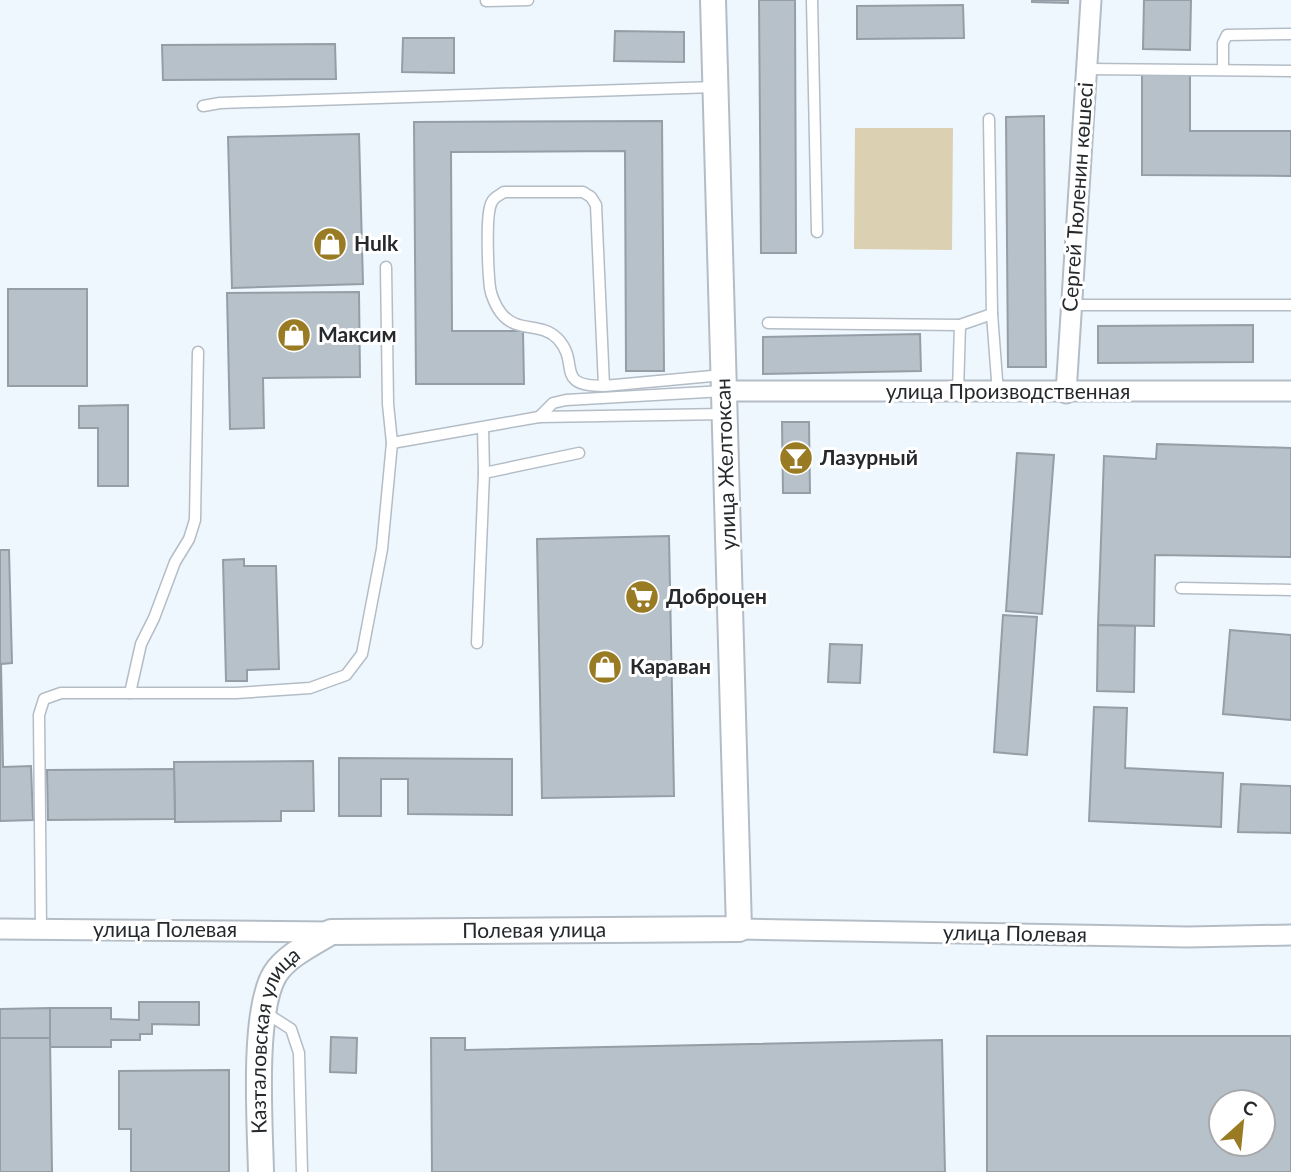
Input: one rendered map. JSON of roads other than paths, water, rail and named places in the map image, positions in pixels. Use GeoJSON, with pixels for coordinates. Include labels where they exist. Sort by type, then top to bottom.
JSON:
{"type":"FeatureCollection","features":[{"type":"Feature","properties":{"kind":"street","name":"улица Желтоксан"},"geometry":{"type":"LineString","coordinates":[[713,0],[739,929]]}},
{"type":"Feature","properties":{"kind":"street","name":"Сергей Тюленин көшесі"},"geometry":{"type":"LineString","coordinates":[[1066,393],[1091,0]]}},
{"type":"Feature","properties":{"kind":"street","name":"улица Производственная"},"geometry":{"type":"LineString","coordinates":[[725,394],[1291,391]]}},
{"type":"Feature","properties":{"kind":"street","name":"улица Полевая"},"geometry":{"type":"LineString","coordinates":[[0,929],[331,932]]}},
{"type":"Feature","properties":{"kind":"street","name":"Полевая улица"},"geometry":{"type":"LineString","coordinates":[[331,932],[739,929]]}},
{"type":"Feature","properties":{"kind":"street","name":"улица Полевая"},"geometry":{"type":"LineString","coordinates":[[739,929],[1188,937],[1291,935]]}},
{"type":"Feature","properties":{"kind":"street","name":"Казталовская улица"},"geometry":{"type":"LineString","coordinates":[[261,1172],[260,1071],[265,1002],[275,973],[293,957],[331,932]]}},
{"type":"Feature","properties":{"kind":"lane"},"geometry":{"type":"LineString","coordinates":[[485,1],[528,0]]}},
{"type":"Feature","properties":{"kind":"lane"},"geometry":{"type":"LineString","coordinates":[[812,0],[817,232]]}},
{"type":"Feature","properties":{"kind":"lane"},"geometry":{"type":"LineString","coordinates":[[1223,69],[1223,43],[1227,35],[1291,34]]}},
{"type":"Feature","properties":{"kind":"lane"},"geometry":{"type":"LineString","coordinates":[[1087,68],[1291,71]]}},
{"type":"Feature","properties":{"kind":"lane"},"geometry":{"type":"LineString","coordinates":[[203,106],[220,103],[715,87]]}},
{"type":"Feature","properties":{"kind":"lane"},"geometry":{"type":"LineString","coordinates":[[989,119],[992,314],[998,393]]}},
{"type":"Feature","properties":{"kind":"lane"},"geometry":{"type":"LineString","coordinates":[[604,386],[596,205],[592,197],[583,192],[504,192],[494,198],[490,206],[490,291],[500,312],[521,327],[540,327],[556,337],[563,346],[575,381],[587,386],[725,394]]}},
{"type":"Feature","properties":{"kind":"lane"},"geometry":{"type":"LineString","coordinates":[[41,929],[39,715],[44,699],[61,692],[236,693],[310,688],[346,675],[362,654],[382,549],[392,443],[388,404],[386,267]]}},
{"type":"Feature","properties":{"kind":"lane"},"geometry":{"type":"LineString","coordinates":[[1071,305],[1291,305]]}},
{"type":"Feature","properties":{"kind":"lane"},"geometry":{"type":"LineString","coordinates":[[768,323],[960,326],[992,314]]}},
{"type":"Feature","properties":{"kind":"lane"},"geometry":{"type":"LineString","coordinates":[[958,393],[960,326]]}},
{"type":"Feature","properties":{"kind":"lane"},"geometry":{"type":"LineString","coordinates":[[130,693],[141,644],[195,520],[198,352]]}},
{"type":"Feature","properties":{"kind":"lane"},"geometry":{"type":"LineString","coordinates":[[392,443],[539,418],[725,394]]}},
{"type":"Feature","properties":{"kind":"lane"},"geometry":{"type":"LineString","coordinates":[[539,418],[553,403],[566,400],[725,394]]}},
{"type":"Feature","properties":{"kind":"lane"},"geometry":{"type":"LineString","coordinates":[[477,643],[484,473],[483,428]]}},
{"type":"Feature","properties":{"kind":"lane"},"geometry":{"type":"LineString","coordinates":[[484,473],[579,453]]}},
{"type":"Feature","properties":{"kind":"lane"},"geometry":{"type":"LineString","coordinates":[[1181,588],[1291,590]]}},
{"type":"Feature","properties":{"kind":"lane"},"geometry":{"type":"LineString","coordinates":[[264,1012],[291,1029],[299,1053],[302,1172]]}},
{"type":"Feature","properties":{"kind":"place","name":"Hulk"},"geometry":{"type":"Point","coordinates":[330,244]}},
{"type":"Feature","properties":{"kind":"place","name":"Максим"},"geometry":{"type":"Point","coordinates":[294,335]}},
{"type":"Feature","properties":{"kind":"place","name":"Лазурный"},"geometry":{"type":"Point","coordinates":[796,458]}},
{"type":"Feature","properties":{"kind":"place","name":"Доброцен"},"geometry":{"type":"Point","coordinates":[642,597]}},
{"type":"Feature","properties":{"kind":"place","name":"Караван"},"geometry":{"type":"Point","coordinates":[605,667]}}]}
